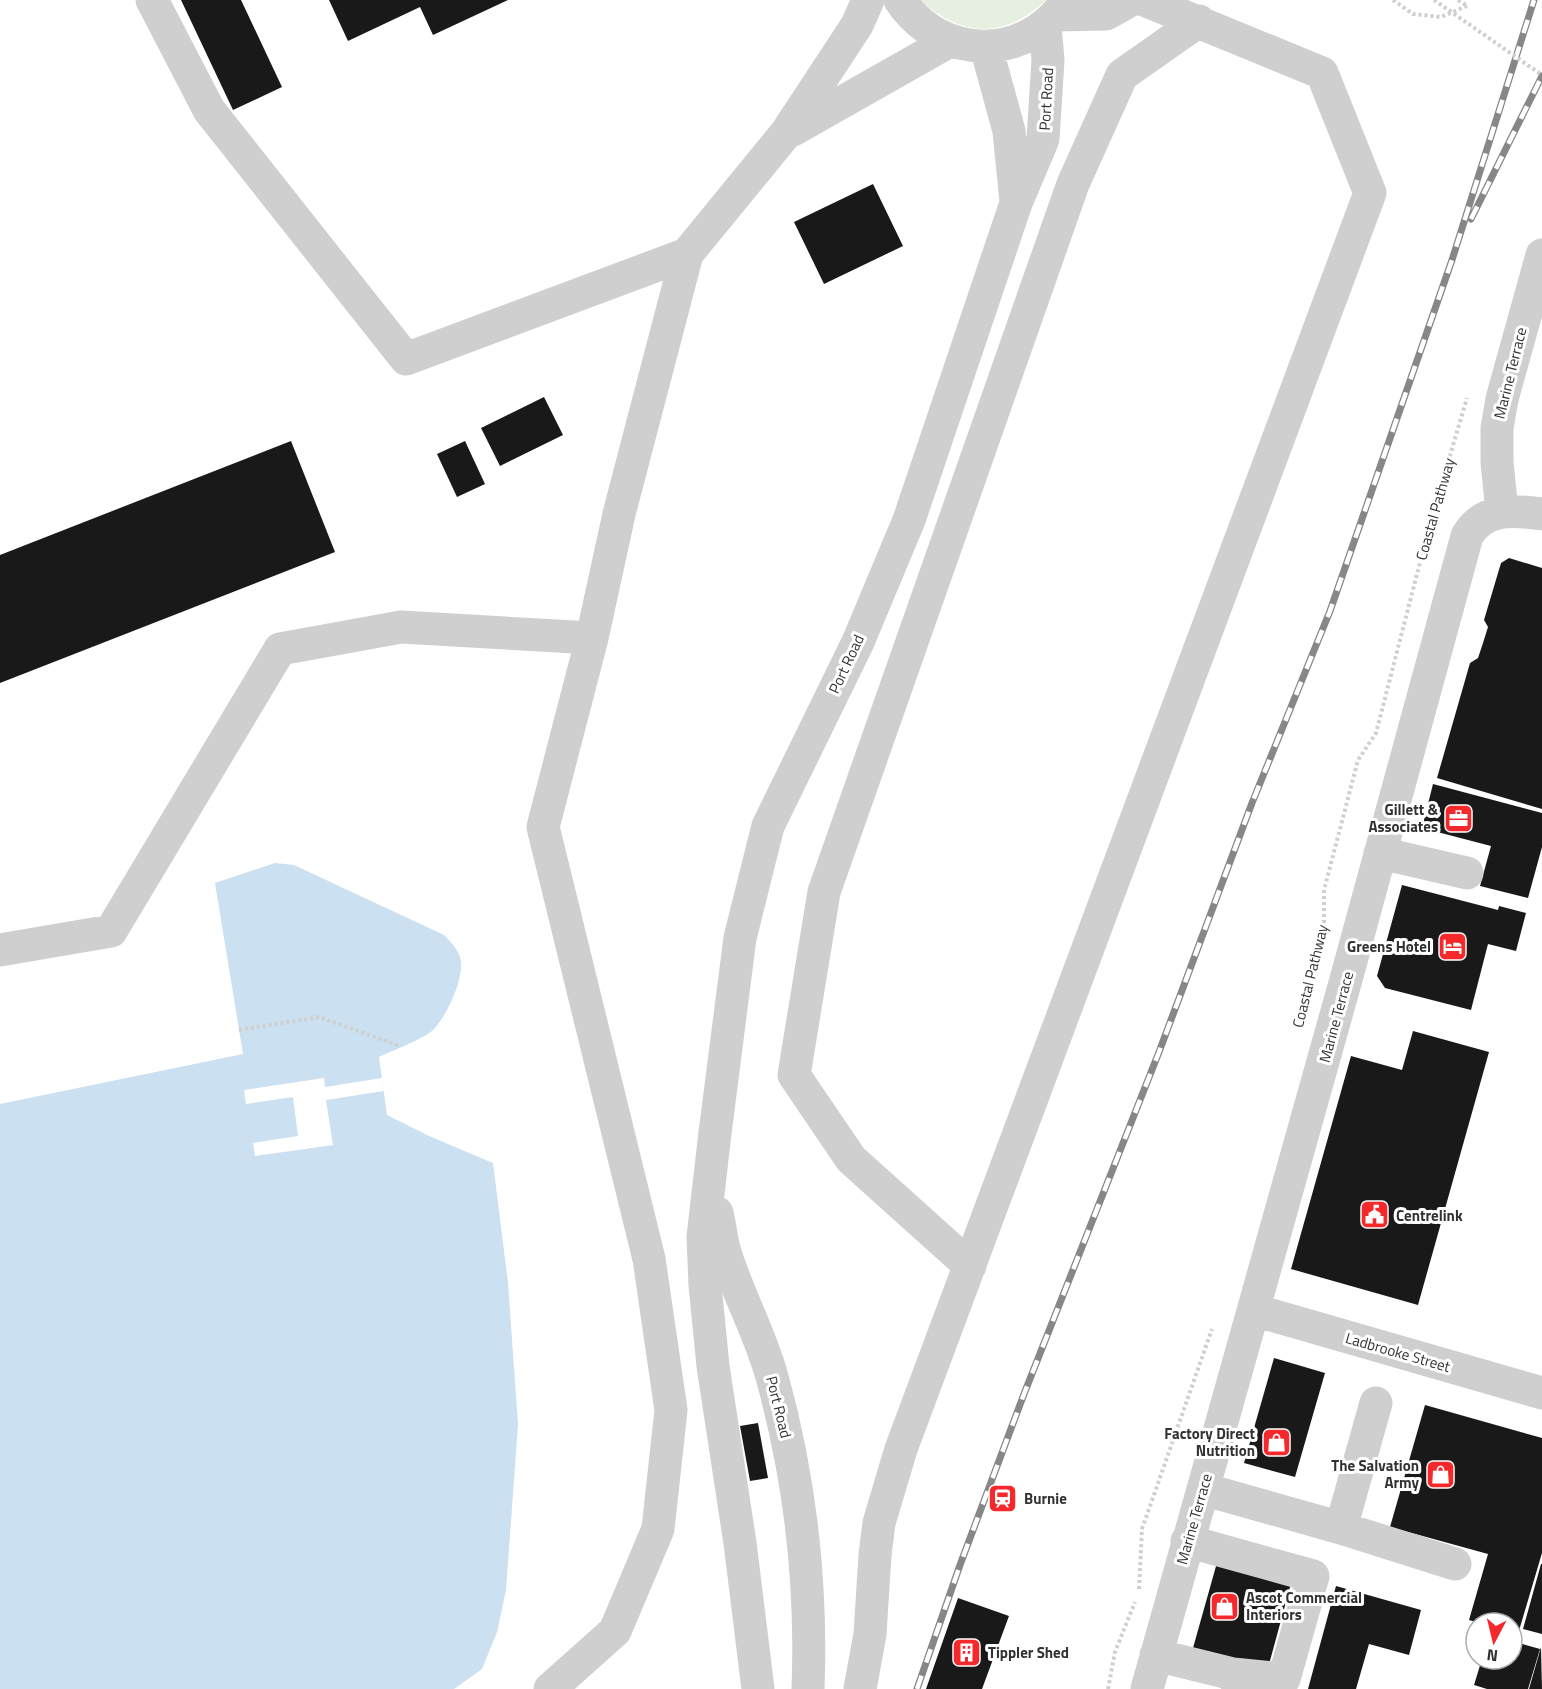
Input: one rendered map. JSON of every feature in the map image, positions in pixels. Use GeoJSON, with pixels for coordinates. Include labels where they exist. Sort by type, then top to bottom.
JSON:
{"type":"FeatureCollection","features":[{"type":"Feature","properties":{"kind":"street"},"geometry":{"type":"LineString","coordinates":[[152,0],[209,110],[406,359],[687,254]]}},
{"type":"Feature","properties":{"kind":"street"},"geometry":{"type":"LineString","coordinates":[[550,1689],[615,1631],[658,1528],[671,1410],[649,1259],[543,827],[591,638],[619,514],[687,254],[786,133],[857,25],[868,0]]}},
{"type":"Feature","properties":{"kind":"street"},"geometry":{"type":"LineString","coordinates":[[900,0],[908,12],[928,29],[950,41],[986,46],[1017,41],[1057,14],[1106,14],[1131,0]]}},
{"type":"Feature","properties":{"kind":"street"},"geometry":{"type":"LineString","coordinates":[[860,1689],[870,1634],[879,1523],[898,1459],[1370,194],[1322,73],[1144,0]]}},
{"type":"Feature","properties":{"kind":"street","name":"Port Road"},"geometry":{"type":"LineString","coordinates":[[758,1689],[715,1378],[705,1285],[703,1237],[740,938],[768,826],[858,642],[909,520],[1016,203],[1043,139],[1048,60],[1057,14]]}},
{"type":"Feature","properties":{"kind":"street"},"geometry":{"type":"LineString","coordinates":[[970,1266],[851,1158],[794,1075],[825,892],[1073,184],[1122,75],[1199,21]]}},
{"type":"Feature","properties":{"kind":"street"},"geometry":{"type":"LineString","coordinates":[[786,133],[950,41]]}},
{"type":"Feature","properties":{"kind":"street","name":"Port Road"},"geometry":{"type":"LineString","coordinates":[[986,46],[1009,131],[1016,203]]}},
{"type":"Feature","properties":{"kind":"street","name":"Marine Terrace"},"geometry":{"type":"LineString","coordinates":[[1147,1689],[1345,983],[1464,546],[1478,521],[1485,516],[1502,512],[1497,428],[1502,399],[1542,255]]}},
{"type":"Feature","properties":{"kind":"street"},"geometry":{"type":"LineString","coordinates":[[1464,546],[1502,399]]}},
{"type":"Feature","properties":{"kind":"street"},"geometry":{"type":"LineString","coordinates":[[1502,512],[1542,514]]}},
{"type":"Feature","properties":{"kind":"street"},"geometry":{"type":"LineString","coordinates":[[0,950],[111,931],[280,649],[401,627],[591,638]]}},
{"type":"Feature","properties":{"kind":"street"},"geometry":{"type":"LineString","coordinates":[[1380,853],[1467,873]]}},
{"type":"Feature","properties":{"kind":"street","name":"Port Road"},"geometry":{"type":"LineString","coordinates":[[715,1133],[715,1203],[724,1249],[772,1376],[794,1472],[804,1553],[810,1651],[808,1689]]}},
{"type":"Feature","properties":{"kind":"street","name":"Ladbrooke Street"},"geometry":{"type":"LineString","coordinates":[[1254,1310],[1542,1393]]}},
{"type":"Feature","properties":{"kind":"street"},"geometry":{"type":"LineString","coordinates":[[1341,1528],[1376,1403]]}},
{"type":"Feature","properties":{"kind":"street"},"geometry":{"type":"LineString","coordinates":[[1203,1489],[1341,1528],[1455,1564]]}},
{"type":"Feature","properties":{"kind":"street"},"geometry":{"type":"LineString","coordinates":[[1156,1655],[1236,1681],[1284,1679],[1312,1575],[1187,1541]]}},
{"type":"Feature","properties":{"kind":"path"},"geometry":{"type":"LineString","coordinates":[[1393,0],[1413,14],[1441,17],[1467,6],[1469,0]]}},
{"type":"Feature","properties":{"kind":"path"},"geometry":{"type":"LineString","coordinates":[[1434,0],[1542,75]]}},
{"type":"Feature","properties":{"kind":"path"},"geometry":{"type":"LineString","coordinates":[[1458,0],[1467,6]]}},
{"type":"Feature","properties":{"kind":"path","name":"Coastal Pathway"},"geometry":{"type":"LineString","coordinates":[[1321,938],[1324,927],[1324,890],[1352,782],[1358,760],[1376,733],[1432,516],[1469,392]]}},
{"type":"Feature","properties":{"kind":"path"},"geometry":{"type":"LineString","coordinates":[[239,1030],[319,1017],[400,1046]]}},
{"type":"Feature","properties":{"kind":"path"},"geometry":{"type":"LineString","coordinates":[[1108,1689],[1115,1652],[1139,1592],[1142,1530],[1214,1323]]}},
{"type":"Feature","properties":{"kind":"green space"},"geometry":{"type":"Polygon","coordinates":[[[920,0],[1046,0],[1031,13],[1015,22],[983,29],[952,22],[920,0]]]}},
{"type":"Feature","properties":{"kind":"water"},"geometry":{"type":"Polygon","coordinates":[[[275,863],[294,865],[444,935],[459,954],[461,970],[459,979],[448,1008],[438,1024],[422,1037],[379,1057],[387,1115],[429,1136],[493,1163],[508,1283],[518,1424],[506,1590],[497,1632],[482,1669],[454,1689],[0,1689],[0,1104],[243,1054],[215,883],[275,863]]]}},
{"type":"Feature","properties":{"kind":"pier"},"geometry":{"type":"Polygon","coordinates":[[[324,1078],[325,1087],[382,1078],[384,1091],[326,1100],[333,1145],[255,1156],[253,1143],[298,1136],[293,1097],[246,1104],[244,1090],[324,1078]]]}},
{"type":"Feature","properties":{"kind":"building"},"geometry":{"type":"Polygon","coordinates":[[[181,0],[241,0],[282,87],[233,110],[181,0]]]}},
{"type":"Feature","properties":{"kind":"building"},"geometry":{"type":"Polygon","coordinates":[[[329,0],[508,0],[433,35],[420,7],[348,41],[329,0]]]}},
{"type":"Feature","properties":{"kind":"building"},"geometry":{"type":"Polygon","coordinates":[[[873,184],[903,246],[824,284],[794,222],[873,184]]]}},
{"type":"Feature","properties":{"kind":"building"},"geometry":{"type":"Polygon","coordinates":[[[544,397],[563,435],[500,466],[481,428],[544,397]]]}},
{"type":"Feature","properties":{"kind":"building"},"geometry":{"type":"Polygon","coordinates":[[[291,441],[335,552],[0,683],[0,555],[291,441]]]}},
{"type":"Feature","properties":{"kind":"building"},"geometry":{"type":"Polygon","coordinates":[[[465,441],[485,484],[457,497],[437,454],[465,441]]]}},
{"type":"Feature","properties":{"kind":"building"},"geometry":{"type":"Polygon","coordinates":[[[1509,558],[1542,568],[1542,809],[1437,778],[1470,663],[1478,658],[1488,627],[1484,620],[1501,563],[1509,558]]]}},
{"type":"Feature","properties":{"kind":"building"},"geometry":{"type":"Polygon","coordinates":[[[1433,784],[1542,813],[1542,847],[1528,898],[1480,886],[1491,846],[1422,828],[1433,784]]]}},
{"type":"Feature","properties":{"kind":"building"},"geometry":{"type":"Polygon","coordinates":[[[1402,885],[1498,910],[1499,906],[1526,913],[1516,951],[1488,944],[1471,1010],[1385,988],[1377,976],[1402,885]]]}},
{"type":"Feature","properties":{"kind":"building","name":"Centrelink"},"geometry":{"type":"Polygon","coordinates":[[[1413,1031],[1489,1052],[1418,1305],[1291,1269],[1351,1056],[1402,1070],[1413,1031]]]}},
{"type":"Feature","properties":{"kind":"building"},"geometry":{"type":"Polygon","coordinates":[[[1274,1358],[1325,1373],[1295,1477],[1244,1463],[1274,1358]]]}},
{"type":"Feature","properties":{"kind":"building"},"geometry":{"type":"Polygon","coordinates":[[[1425,1405],[1542,1438],[1542,1553],[1524,1614],[1524,1611],[1472,1611],[1488,1554],[1390,1527],[1425,1405]]]}},
{"type":"Feature","properties":{"kind":"building"},"geometry":{"type":"Polygon","coordinates":[[[758,1423],[768,1478],[750,1481],[740,1426],[758,1423]]]}},
{"type":"Feature","properties":{"kind":"building"},"geometry":{"type":"Polygon","coordinates":[[[1218,1559],[1292,1580],[1268,1668],[1193,1648],[1218,1559]]]}},
{"type":"Feature","properties":{"kind":"building"},"geometry":{"type":"Polygon","coordinates":[[[1542,1564],[1542,1634],[1524,1629],[1542,1564]]]}},
{"type":"Feature","properties":{"kind":"building"},"geometry":{"type":"Polygon","coordinates":[[[1336,1586],[1421,1610],[1409,1655],[1369,1644],[1356,1689],[1308,1689],[1336,1586]]]}},
{"type":"Feature","properties":{"kind":"building","name":"Tippler Shed"},"geometry":{"type":"Polygon","coordinates":[[[958,1598],[1009,1616],[982,1689],[926,1689],[958,1598]]]}},
{"type":"Feature","properties":{"kind":"building"},"geometry":{"type":"Polygon","coordinates":[[[1524,1644],[1540,1649],[1528,1689],[1487,1689],[1474,1685],[1478,1671],[1524,1671],[1524,1644]]]}},
{"type":"Feature","properties":{"kind":"building"},"geometry":{"type":"Polygon","coordinates":[[[1541,1647],[1542,1689],[1529,1689],[1541,1647]]]}},
{"type":"Feature","properties":{"kind":"railway"},"geometry":{"type":"LineString","coordinates":[[917,1689],[960,1565],[1024,1394],[1159,1052],[1252,803],[1330,611],[1452,260],[1534,0]]}},
{"type":"Feature","properties":{"kind":"railway"},"geometry":{"type":"LineString","coordinates":[[1471,219],[1542,76]]}},
{"type":"Feature","properties":{"kind":"place","name":"Gillett & Associates"},"geometry":{"type":"Point","coordinates":[1459,818]}},
{"type":"Feature","properties":{"kind":"place","name":"Greens Hotel"},"geometry":{"type":"Point","coordinates":[1452,946]}},
{"type":"Feature","properties":{"kind":"place","name":"Centrelink"},"geometry":{"type":"Point","coordinates":[1375,1215]}},
{"type":"Feature","properties":{"kind":"place","name":"Factory Direct Nutrition"},"geometry":{"type":"Point","coordinates":[1276,1442]}},
{"type":"Feature","properties":{"kind":"place","name":"The Salvation Army"},"geometry":{"type":"Point","coordinates":[1440,1474]}},
{"type":"Feature","properties":{"kind":"place","name":"Burnie"},"geometry":{"type":"Point","coordinates":[1003,1498]}},
{"type":"Feature","properties":{"kind":"place","name":"Ascot Commercial Interiors"},"geometry":{"type":"Point","coordinates":[1225,1606]}},
{"type":"Feature","properties":{"kind":"place","name":"Tippler Shed"},"geometry":{"type":"Point","coordinates":[967,1652]}}]}
